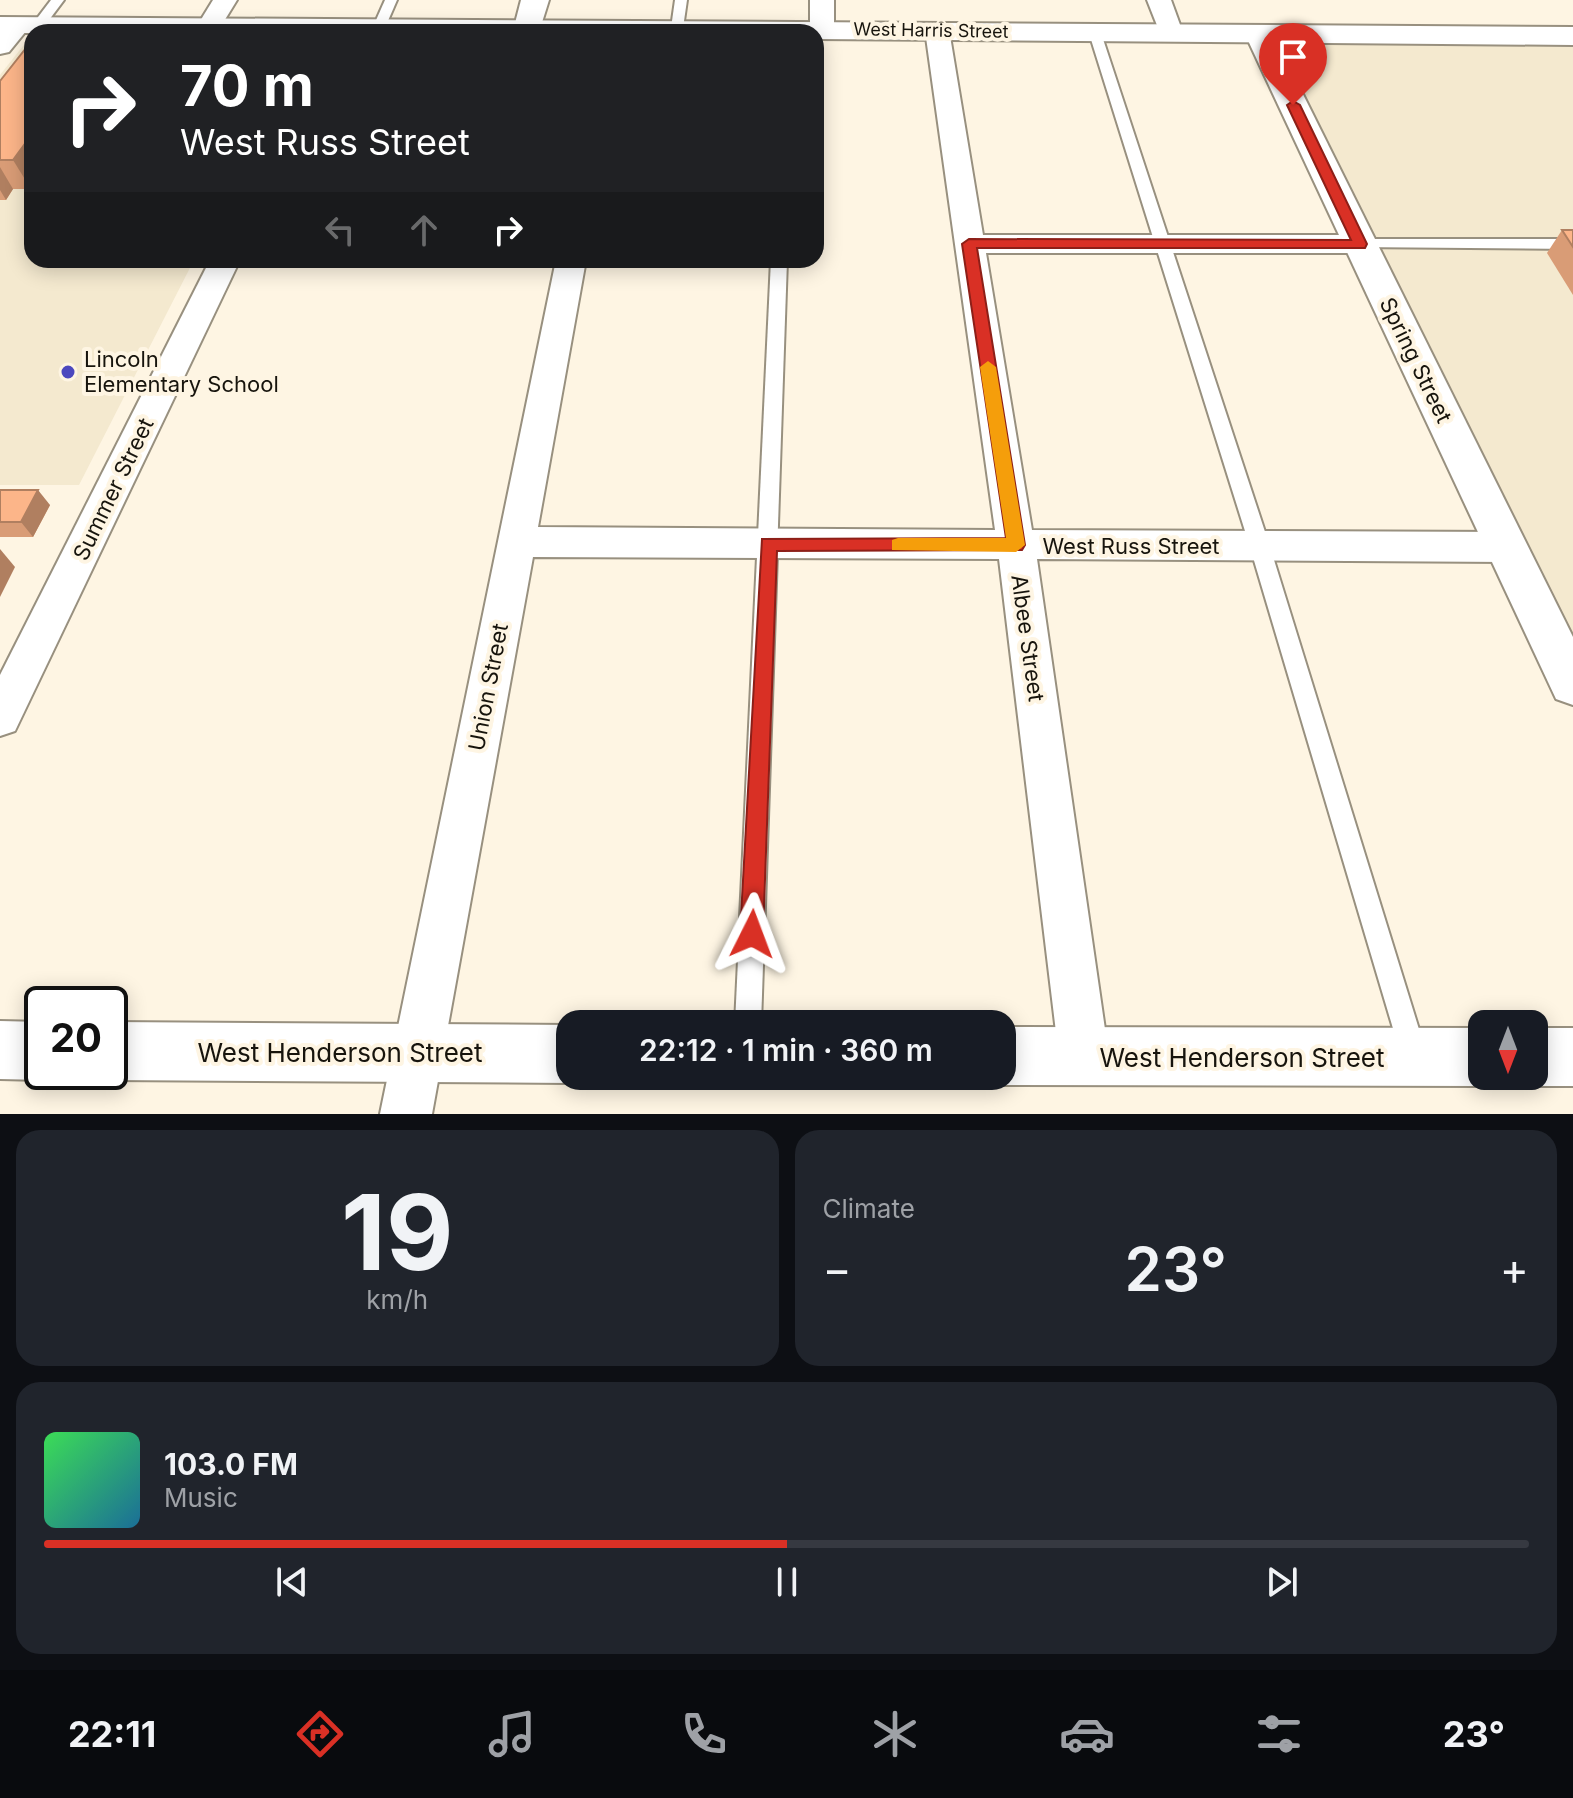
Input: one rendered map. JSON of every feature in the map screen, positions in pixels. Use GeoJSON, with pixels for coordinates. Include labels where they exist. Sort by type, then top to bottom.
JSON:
{"type":"FeatureCollection","features":[{"type":"Feature","properties":{"kind":"main road"},"geometry":{"type":"LineString","coordinates":[[529,24],[535,0]]}},
{"type":"Feature","properties":{"kind":"main road","name":"West Harris Street"},"geometry":{"type":"LineString","coordinates":[[639,24],[679,14],[746,24]]}},
{"type":"Feature","properties":{"kind":"main road","name":"West Harris Street"},"geometry":{"type":"LineString","coordinates":[[824,29],[1573,36]]}},
{"type":"Feature","properties":{"kind":"main road","name":"Spring Street"},"geometry":{"type":"LineString","coordinates":[[1259,34],[1573,685]]}},
{"type":"Feature","properties":{"kind":"main road"},"geometry":{"type":"LineString","coordinates":[[0,1050],[24,1051]]}},
{"type":"Feature","properties":{"kind":"main road","name":"West Henderson Street"},"geometry":{"type":"LineString","coordinates":[[128,1051],[556,1054]]}},
{"type":"Feature","properties":{"kind":"main road","name":"West Henderson Street"},"geometry":{"type":"LineString","coordinates":[[1016,1056],[1468,1057]]}},
{"type":"Feature","properties":{"kind":"main road"},"geometry":{"type":"LineString","coordinates":[[1548,1057],[1573,1057]]}},
{"type":"Feature","properties":{"kind":"street"},"geometry":{"type":"LineString","coordinates":[[210,24],[225,0]]}},
{"type":"Feature","properties":{"kind":"street"},"geometry":{"type":"LineString","coordinates":[[822,0],[822,24]]}},
{"type":"Feature","properties":{"kind":"street"},"geometry":{"type":"LineString","coordinates":[[1159,0],[1171,33]]}},
{"type":"Feature","properties":{"kind":"street"},"geometry":{"type":"LineString","coordinates":[[0,47],[19,25]]}},
{"type":"Feature","properties":{"kind":"street","name":"Albee Street"},"geometry":{"type":"LineString","coordinates":[[937,30],[1016,545],[1084,1057]]}},
{"type":"Feature","properties":{"kind":"street"},"geometry":{"type":"LineString","coordinates":[[969,244],[1360,244]]}},
{"type":"Feature","properties":{"kind":"street","name":"Summer Street"},"geometry":{"type":"LineString","coordinates":[[0,718],[221,268]]}},
{"type":"Feature","properties":{"kind":"street","name":"Union Street"},"geometry":{"type":"LineString","coordinates":[[406,1114],[569,268]]}},
{"type":"Feature","properties":{"kind":"street","name":"West Russ Street"},"geometry":{"type":"LineString","coordinates":[[516,542],[1507,547]]}},
{"type":"Feature","properties":{"kind":"lane"},"geometry":{"type":"LineString","coordinates":[[19,25],[58,0]]}},
{"type":"Feature","properties":{"kind":"lane"},"geometry":{"type":"LineString","coordinates":[[380,24],[391,0]]}},
{"type":"Feature","properties":{"kind":"lane"},"geometry":{"type":"LineString","coordinates":[[1095,33],[1260,547],[1415,1057]]}},
{"type":"Feature","properties":{"kind":"lane"},"geometry":{"type":"LineString","coordinates":[[1360,244],[1573,244]]}},
{"type":"Feature","properties":{"kind":"lane"},"geometry":{"type":"LineString","coordinates":[[749,1010],[779,268]]}},
{"type":"Feature","properties":{"kind":"shaded area"},"geometry":{"type":"Polygon","coordinates":[[[1259,34],[1573,36],[1573,686],[1259,34]]]}},
{"type":"Feature","properties":{"kind":"shaded area","name":"Lincoln Elementary School"},"geometry":{"type":"Polygon","coordinates":[[[24,45],[24,268],[190,268],[79,485],[0,485],[0,75],[24,45]]]}},
{"type":"Feature","properties":{"kind":"building"},"geometry":{"type":"Polygon","coordinates":[[[24,51],[24,145],[13,160],[0,160],[0,81],[24,51]]]}},
{"type":"Feature","properties":{"kind":"building"},"geometry":{"type":"Polygon","coordinates":[[[1562,230],[1573,230],[1573,247],[1562,230]]]}},
{"type":"Feature","properties":{"kind":"building"},"geometry":{"type":"Polygon","coordinates":[[[0,490],[38,490],[21,522],[0,522],[0,490]]]}},
{"type":"Feature","properties":{"kind":"slow traffic"},"geometry":{"type":"LineString","coordinates":[[898,545],[1016,545],[988,367]]}},
{"type":"Feature","properties":{"kind":"place","name":"Lincoln Elementary School"},"geometry":{"type":"Point","coordinates":[68,372]}},
{"type":"Feature","properties":{"kind":"route"},"geometry":{"type":"LineString","coordinates":[[752,934],[768,544],[1016,545],[969,244],[1360,244],[1293,105]]}}]}
